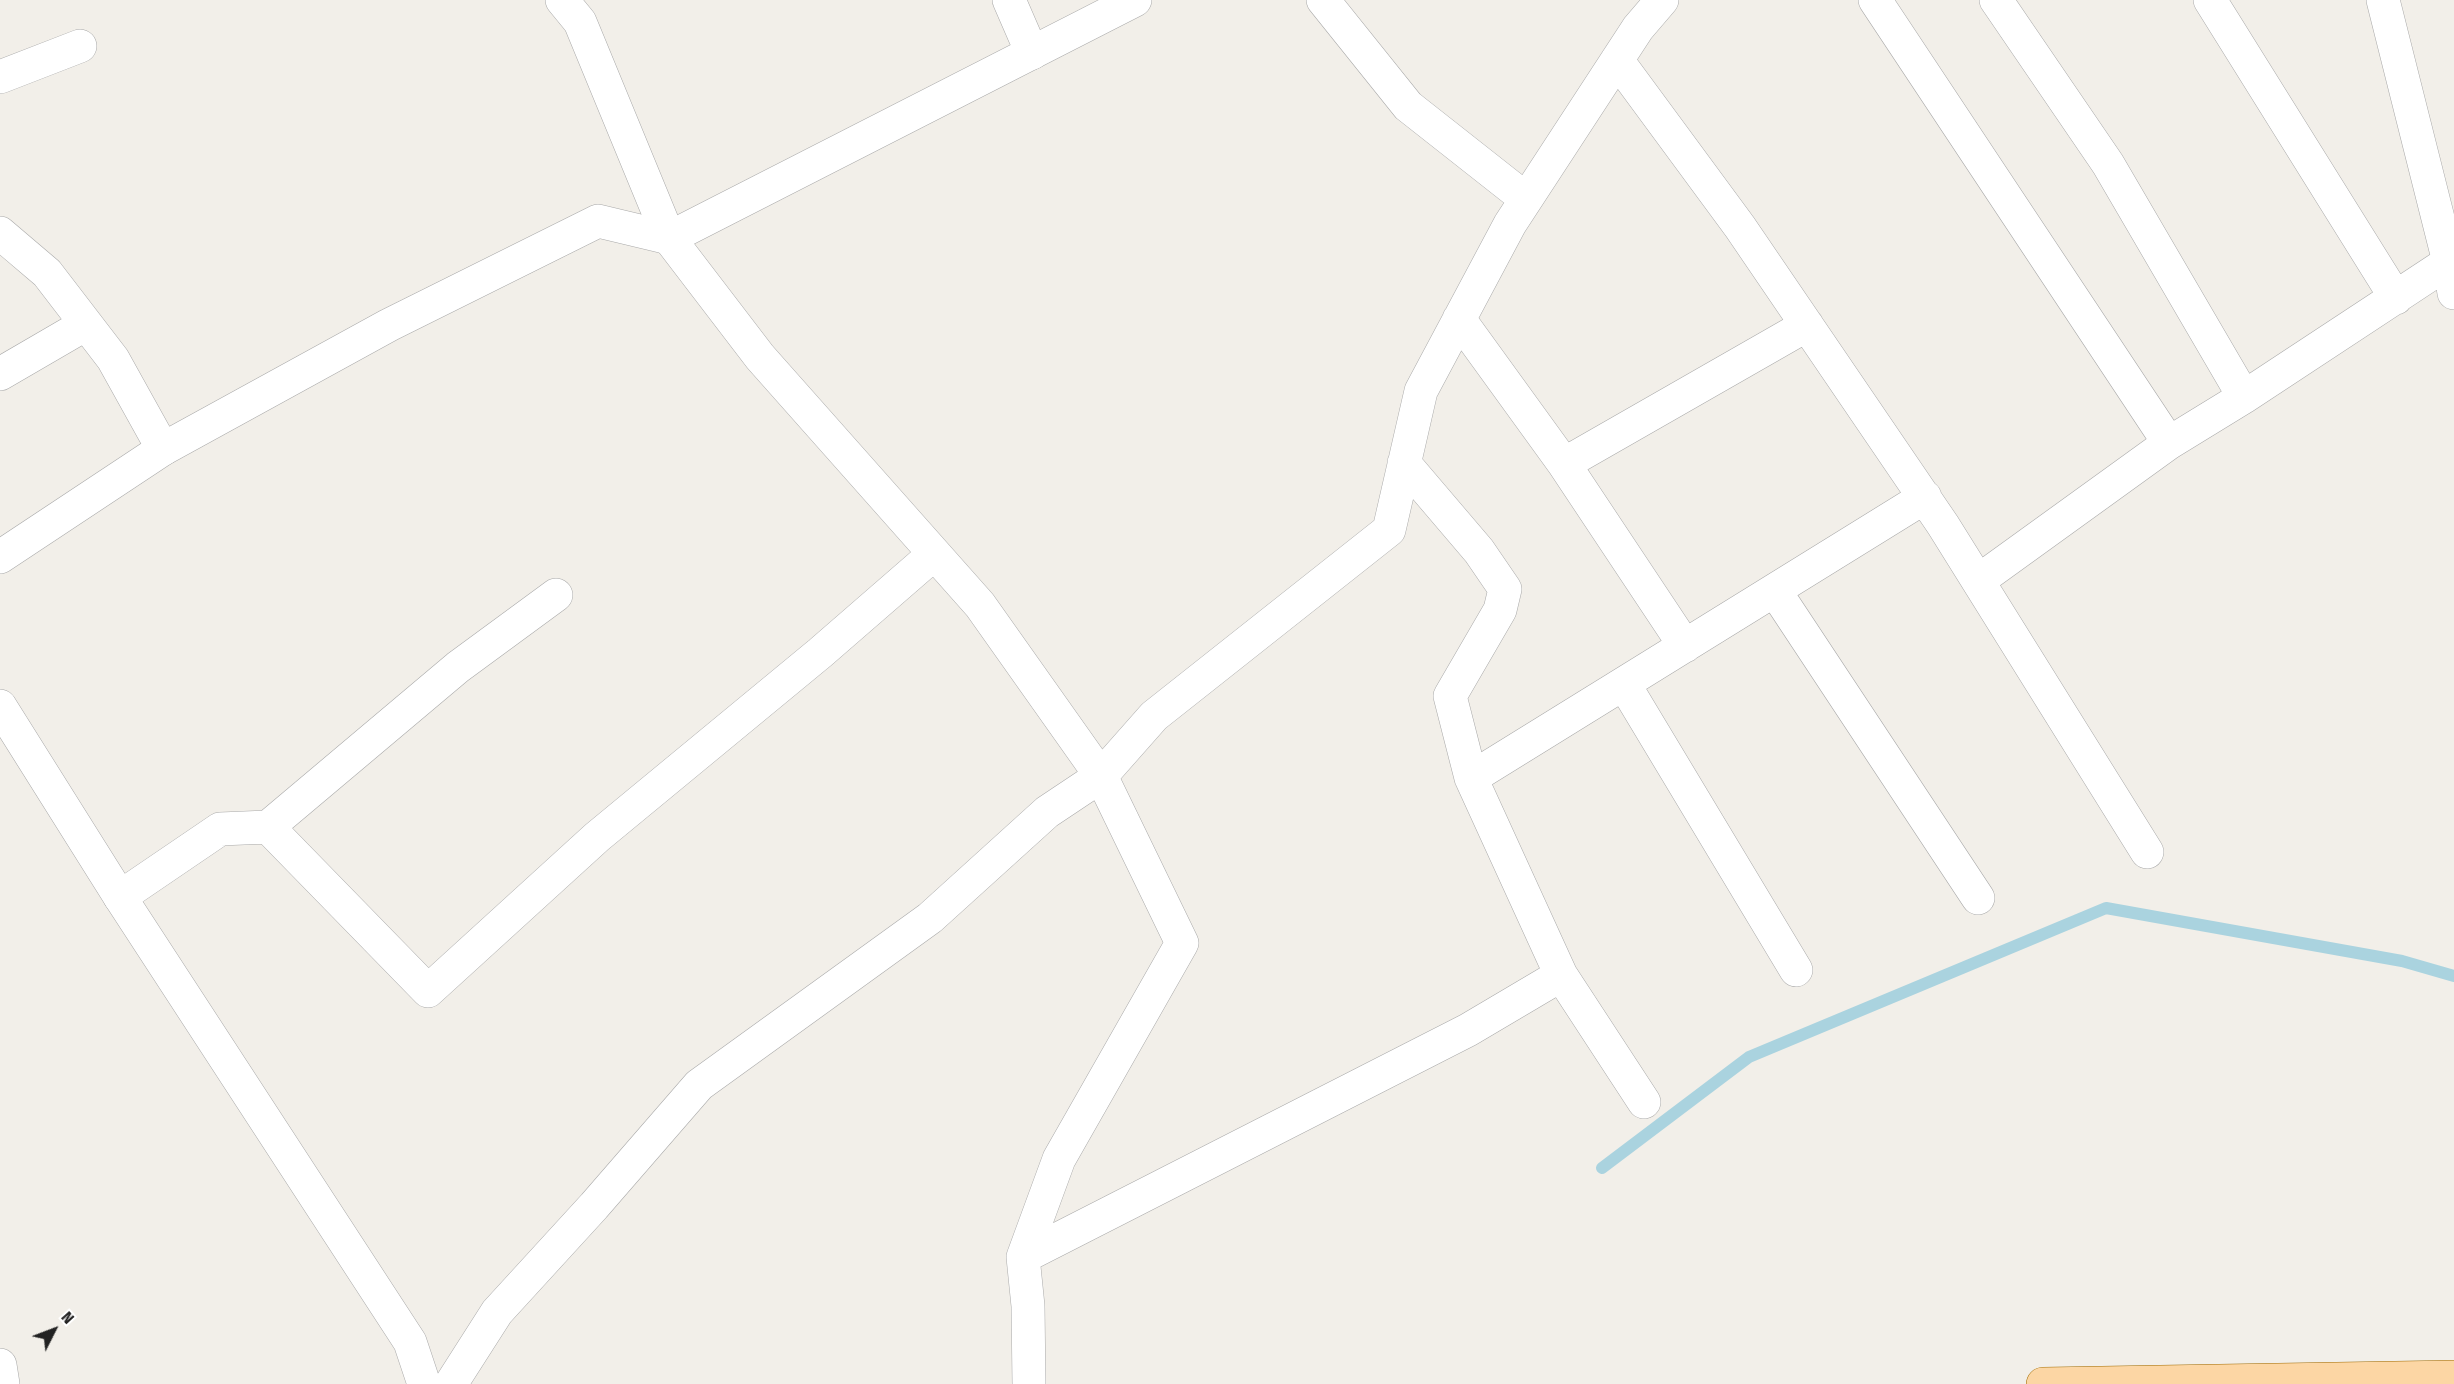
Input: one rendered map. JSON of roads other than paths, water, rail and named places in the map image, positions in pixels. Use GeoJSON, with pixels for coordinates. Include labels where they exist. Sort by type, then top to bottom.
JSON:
{"type":"FeatureCollection","features":[{"type":"Feature","properties":{"kind":"main road"},"geometry":{"type":"LineString","coordinates":[[2043,1384],[2454,1377]]}},
{"type":"Feature","properties":{"kind":"street"},"geometry":{"type":"LineString","coordinates":[[562,0],[580,22],[669,238],[760,357],[980,605],[1101,776],[1182,943],[1059,1159],[1023,1257],[1028,1306],[1029,1384]]}},
{"type":"Feature","properties":{"kind":"street"},"geometry":{"type":"LineString","coordinates":[[1009,0],[1032,53]]}},
{"type":"Feature","properties":{"kind":"street"},"geometry":{"type":"LineString","coordinates":[[0,557],[163,450],[389,325],[598,221],[669,238],[1135,0]]}},
{"type":"Feature","properties":{"kind":"street"},"geometry":{"type":"LineString","coordinates":[[1323,0],[1408,106],[1526,199]]}},
{"type":"Feature","properties":{"kind":"street"},"geometry":{"type":"LineString","coordinates":[[451,1384],[497,1312],[594,1206],[699,1085],[930,918],[1047,812],[1101,776],[1154,716],[1389,530],[1421,391],[1510,224],[1638,28],[1662,0]]}},
{"type":"Feature","properties":{"kind":"street"},"geometry":{"type":"LineString","coordinates":[[1875,0],[2169,443]]}},
{"type":"Feature","properties":{"kind":"street"},"geometry":{"type":"LineString","coordinates":[[1996,0],[2108,164],[2244,397]]}},
{"type":"Feature","properties":{"kind":"street"},"geometry":{"type":"LineString","coordinates":[[2211,0],[2396,298]]}},
{"type":"Feature","properties":{"kind":"street"},"geometry":{"type":"LineString","coordinates":[[2383,0],[2449,262],[2454,293]]}},
{"type":"Feature","properties":{"kind":"street"},"geometry":{"type":"LineString","coordinates":[[0,76],[80,46]]}},
{"type":"Feature","properties":{"kind":"street"},"geometry":{"type":"LineString","coordinates":[[1617,60],[1740,227],[1925,497],[2147,852]]}},
{"type":"Feature","properties":{"kind":"street"},"geometry":{"type":"LineString","coordinates":[[0,233],[47,273],[113,358],[163,450]]}},
{"type":"Feature","properties":{"kind":"street"},"geometry":{"type":"LineString","coordinates":[[1978,581],[2169,443],[2244,397],[2449,262]]}},
{"type":"Feature","properties":{"kind":"street"},"geometry":{"type":"LineString","coordinates":[[1459,319],[1564,464],[1685,646]]}},
{"type":"Feature","properties":{"kind":"street"},"geometry":{"type":"LineString","coordinates":[[0,374],[86,324]]}},
{"type":"Feature","properties":{"kind":"street"},"geometry":{"type":"LineString","coordinates":[[1564,464],[1807,325]]}},
{"type":"Feature","properties":{"kind":"street"},"geometry":{"type":"LineString","coordinates":[[1404,463],[1479,551],[1505,589],[1500,610],[1450,696],[1471,778],[1561,975],[1644,1102]]}},
{"type":"Feature","properties":{"kind":"street"},"geometry":{"type":"LineString","coordinates":[[1471,778],[1925,497]]}},
{"type":"Feature","properties":{"kind":"street"},"geometry":{"type":"LineString","coordinates":[[268,827],[428,991],[597,837],[820,653],[934,554]]}},
{"type":"Feature","properties":{"kind":"street"},"geometry":{"type":"LineString","coordinates":[[1775,591],[1978,898]]}},
{"type":"Feature","properties":{"kind":"street"},"geometry":{"type":"LineString","coordinates":[[120,897],[220,829],[268,827],[458,667],[556,594]]}},
{"type":"Feature","properties":{"kind":"street"},"geometry":{"type":"LineString","coordinates":[[1624,684],[1796,970]]}},
{"type":"Feature","properties":{"kind":"street"},"geometry":{"type":"LineString","coordinates":[[0,706],[120,897],[410,1342],[424,1384]]}},
{"type":"Feature","properties":{"kind":"street"},"geometry":{"type":"LineString","coordinates":[[1023,1257],[1468,1030],[1561,975]]}},
{"type":"Feature","properties":{"kind":"street"},"geometry":{"type":"LineString","coordinates":[[0,1365],[3,1384]]}},
{"type":"Feature","properties":{"kind":"waterway"},"geometry":{"type":"LineString","coordinates":[[1602,1168],[1749,1057],[2106,908],[2402,961],[2454,976]]}}]}
